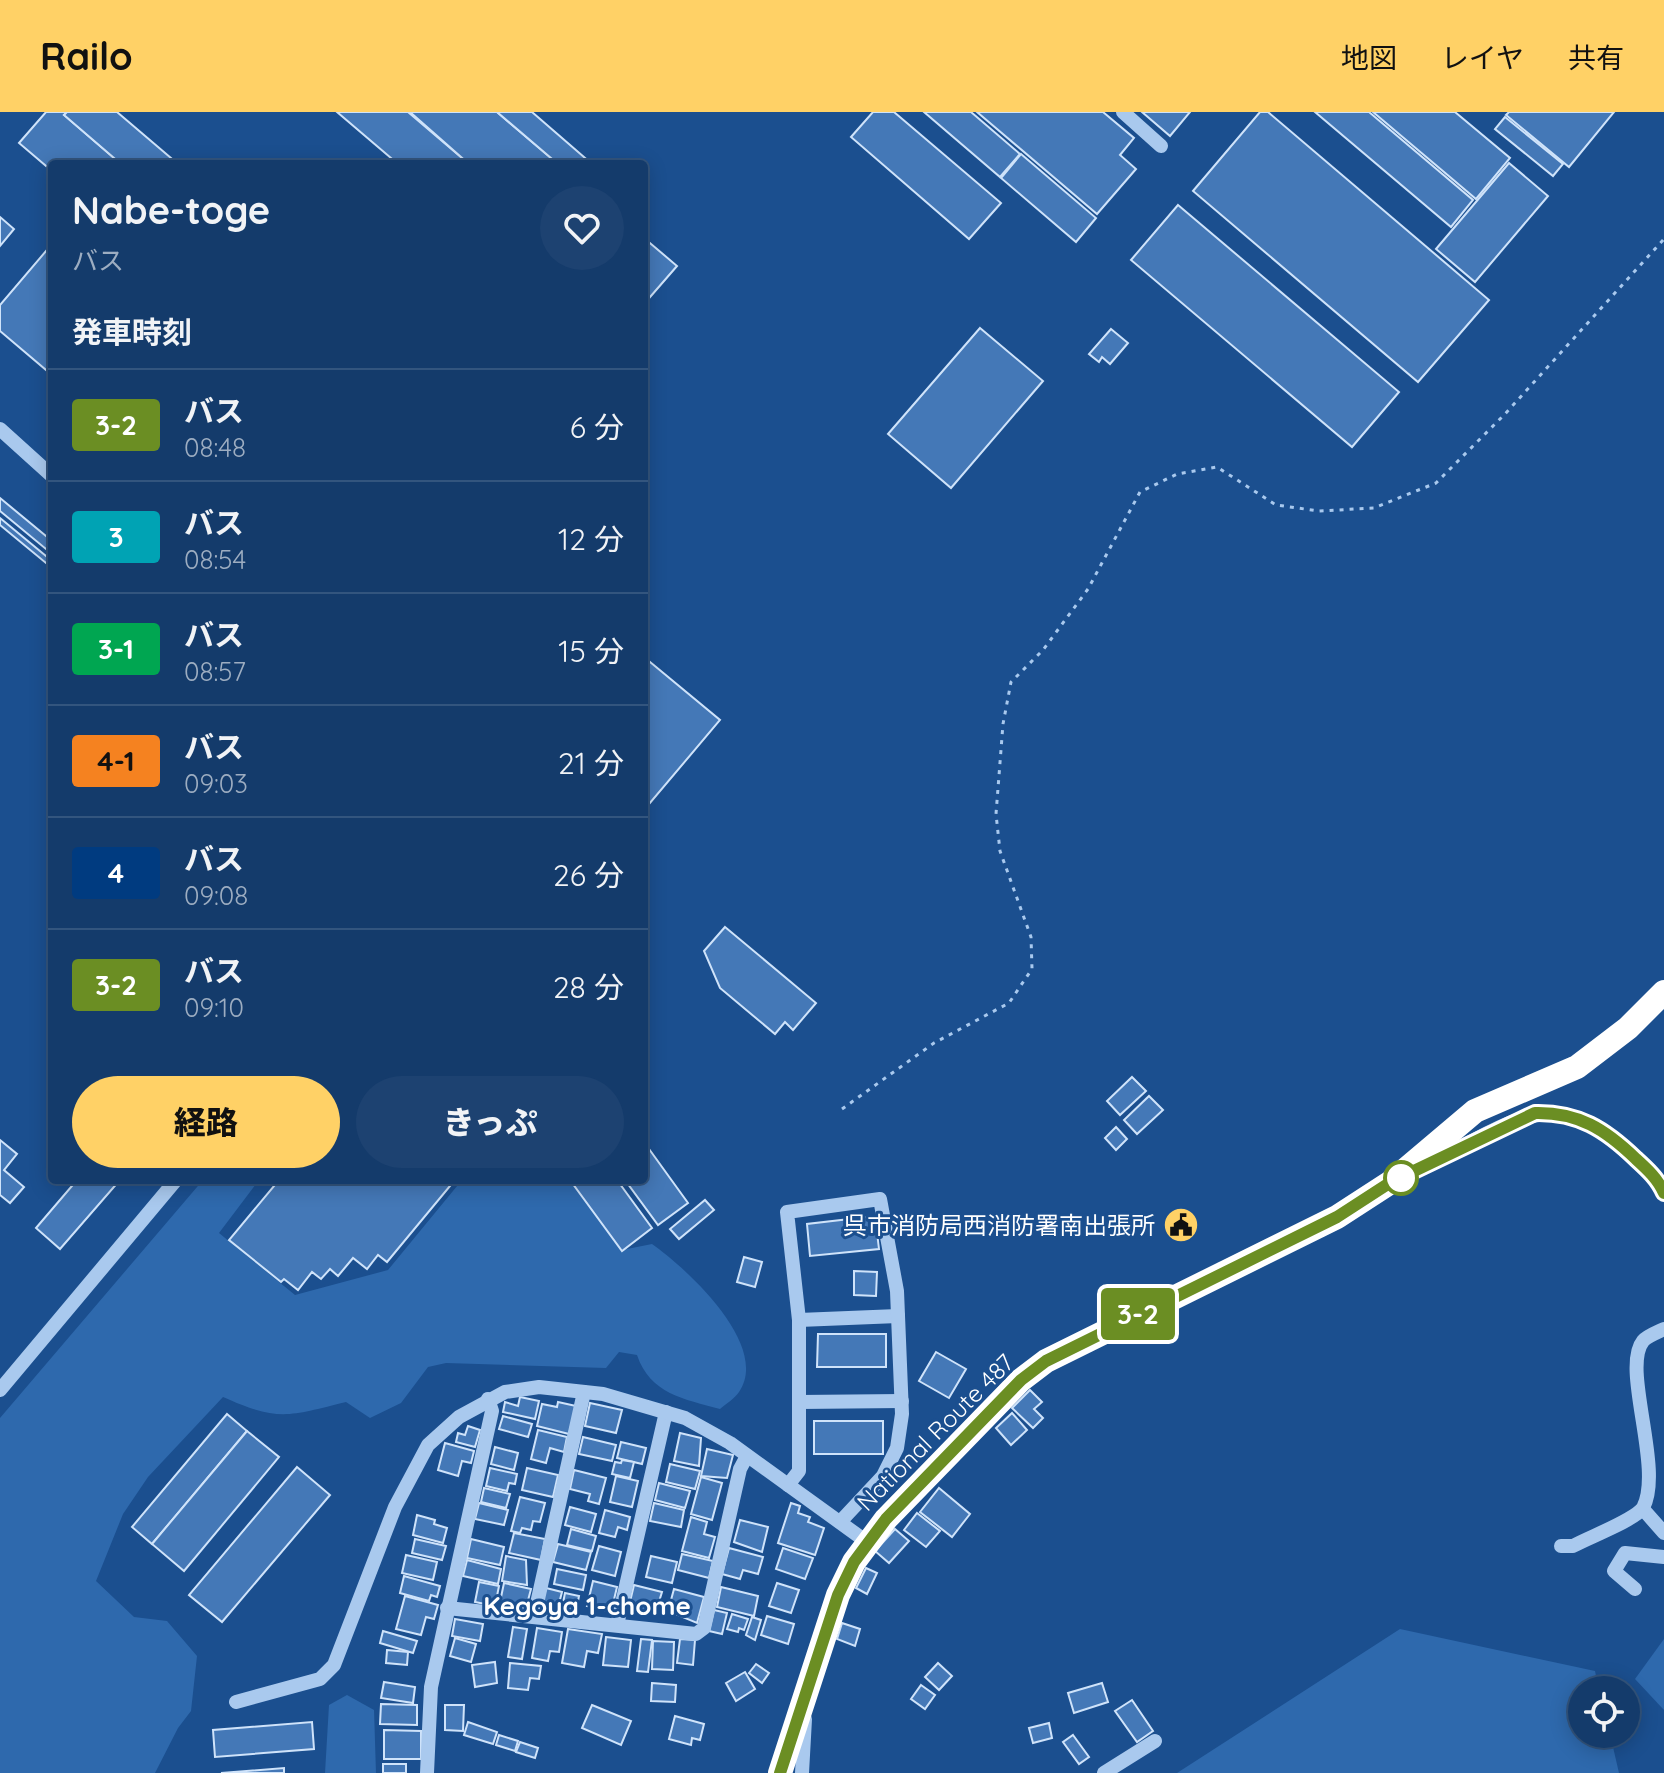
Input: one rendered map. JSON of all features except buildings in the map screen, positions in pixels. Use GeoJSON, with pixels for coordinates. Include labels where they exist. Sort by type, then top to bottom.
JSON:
{"type":"FeatureCollection","features":[{"type":"Feature","properties":{"kind":"highway","name":"National Route 487"},"geometry":{"type":"LineString","coordinates":[[780,1773],[838,1595],[867,1542],[996,1403],[1046,1361],[1337,1217],[1391,1182],[1475,1111],[1577,1067],[1628,1028],[1664,992]]}},
{"type":"Feature","properties":{"kind":"street"},"geometry":{"type":"LineString","coordinates":[[1123,112],[1161,146]]}},
{"type":"Feature","properties":{"kind":"street"},"geometry":{"type":"LineString","coordinates":[[0,429],[48,472]]}},
{"type":"Feature","properties":{"kind":"street"},"geometry":{"type":"LineString","coordinates":[[1391,1182],[1514,1121],[1535,1113],[1559,1112],[1580,1118],[1610,1134],[1653,1175],[1664,1193]]}},
{"type":"Feature","properties":{"kind":"street"},"geometry":{"type":"LineString","coordinates":[[0,1390],[173,1184]]}},
{"type":"Feature","properties":{"kind":"street"},"geometry":{"type":"LineString","coordinates":[[788,1485],[799,1471],[799,1320],[787,1212],[880,1199],[897,1291],[902,1401],[897,1448],[883,1476],[840,1522]]}},
{"type":"Feature","properties":{"kind":"street"},"geometry":{"type":"LineString","coordinates":[[799,1320],[898,1316]]}},
{"type":"Feature","properties":{"kind":"street"},"geometry":{"type":"LineString","coordinates":[[1561,1546],[1573,1546],[1643,1509],[1650,1494],[1654,1454],[1637,1356],[1643,1340],[1664,1329]]}},
{"type":"Feature","properties":{"kind":"street"},"geometry":{"type":"LineString","coordinates":[[236,1702],[320,1679],[334,1665],[395,1507],[428,1445],[459,1417],[505,1392],[539,1387],[584,1392],[685,1418],[747,1456],[867,1542]]}},
{"type":"Feature","properties":{"kind":"street"},"geometry":{"type":"LineString","coordinates":[[534,1617],[584,1392]]}},
{"type":"Feature","properties":{"kind":"street"},"geometry":{"type":"LineString","coordinates":[[427,1773],[431,1687],[492,1411],[488,1399]]}},
{"type":"Feature","properties":{"kind":"street"},"geometry":{"type":"LineString","coordinates":[[799,1402],[902,1401]]}},
{"type":"Feature","properties":{"kind":"street"},"geometry":{"type":"LineString","coordinates":[[617,1625],[666,1412]]}},
{"type":"Feature","properties":{"kind":"street"},"geometry":{"type":"LineString","coordinates":[[447,1608],[696,1634],[704,1628],[740,1469],[747,1456]]}},
{"type":"Feature","properties":{"kind":"street"},"geometry":{"type":"LineString","coordinates":[[1643,1509],[1664,1533]]}},
{"type":"Feature","properties":{"kind":"street"},"geometry":{"type":"LineString","coordinates":[[1635,1589],[1614,1571],[1625,1553],[1664,1557]]}},
{"type":"Feature","properties":{"kind":"street"},"geometry":{"type":"LineString","coordinates":[[802,1773],[806,1699]]}},
{"type":"Feature","properties":{"kind":"street"},"geometry":{"type":"LineString","coordinates":[[1104,1773],[1155,1741]]}},
{"type":"Feature","properties":{"kind":"path"},"geometry":{"type":"LineString","coordinates":[[842,1109],[934,1043],[1009,1003],[1032,969],[1031,937],[1000,851],[996,814],[1003,724],[1011,682],[1043,650],[1088,589],[1140,492],[1177,474],[1217,467],[1276,505],[1319,511],[1374,508],[1436,483],[1505,414],[1664,239]]}},
{"type":"Feature","properties":{"kind":"shaded area"},"geometry":{"type":"Polygon","coordinates":[[[200,1184],[256,1184],[219,1233],[295,1295],[388,1270],[459,1184],[573,1184],[622,1250],[652,1244],[703,1289],[734,1331],[744,1352],[746,1373],[739,1392],[720,1409],[659,1387],[643,1368],[637,1355],[619,1352],[606,1368],[446,1363],[428,1367],[401,1403],[370,1418],[346,1402],[284,1414],[258,1410],[223,1397],[148,1477],[123,1514],[96,1581],[134,1617],[167,1621],[197,1656],[191,1711],[178,1728],[155,1773],[0,1773],[0,1418],[200,1184]]]}},
{"type":"Feature","properties":{"kind":"shaded area"},"geometry":{"type":"Polygon","coordinates":[[[1400,1629],[1595,1671],[1596,1676],[1568,1676],[1568,1748],[1613,1748],[1619,1773],[1177,1773],[1400,1629]]]}},
{"type":"Feature","properties":{"kind":"shaded area"},"geometry":{"type":"Polygon","coordinates":[[[1664,1639],[1664,1710],[1640,1684],[1640,1676],[1637,1676],[1664,1639]]]}},
{"type":"Feature","properties":{"kind":"shaded area"},"geometry":{"type":"Polygon","coordinates":[[[347,1695],[374,1710],[376,1773],[325,1773],[329,1705],[347,1695]]]}},
{"type":"Feature","properties":{"kind":"bus line","name":"3-2"},"geometry":{"type":"LineString","coordinates":[[780,1773],[838,1595],[854,1562],[886,1519],[996,1403],[1046,1361],[1337,1217],[1391,1182],[1535,1113],[1559,1112],[1580,1118],[1610,1134],[1653,1175],[1664,1193]]}},
{"type":"Feature","properties":{"kind":"place","name":"呉市消防局西消防署南出張所"},"geometry":{"type":"Point","coordinates":[1181,1225]}},
{"type":"Feature","properties":{"kind":"district","name":"Kegoya 1-chome"},"geometry":{"type":"Point","coordinates":[587,1605]}}]}
